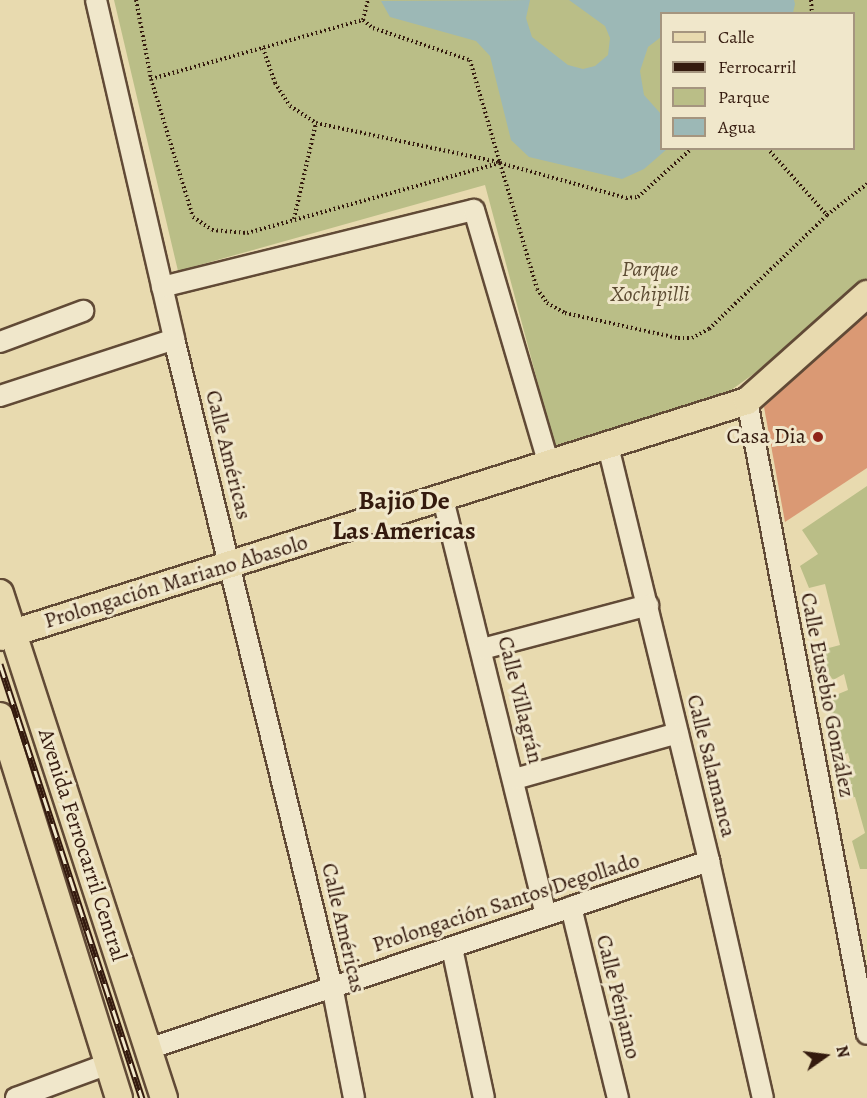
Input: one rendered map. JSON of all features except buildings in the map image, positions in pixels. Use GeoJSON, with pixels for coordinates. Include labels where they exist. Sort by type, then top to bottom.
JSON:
{"type":"FeatureCollection","features":[{"type":"Feature","properties":{"kind":"main road","name":"Prolongación Mariano Abasolo"},"geometry":{"type":"LineString","coordinates":[[7,635],[747,401],[867,294]]}},
{"type":"Feature","properties":{"kind":"main road","name":"Avenida Ferrocarril Central"},"geometry":{"type":"LineString","coordinates":[[0,593],[7,635],[164,1098]]}},
{"type":"Feature","properties":{"kind":"main road","name":"Avenida Ferrocarril Central"},"geometry":{"type":"LineString","coordinates":[[0,716],[119,1098]]}},
{"type":"Feature","properties":{"kind":"street","name":"Calle Américas"},"geometry":{"type":"LineString","coordinates":[[96,0],[174,339],[231,564],[332,986],[354,1098]]}},
{"type":"Feature","properties":{"kind":"street"},"geometry":{"type":"LineString","coordinates":[[162,287],[474,210],[549,465]]}},
{"type":"Feature","properties":{"kind":"street"},"geometry":{"type":"LineString","coordinates":[[0,342],[83,311]]}},
{"type":"Feature","properties":{"kind":"street"},"geometry":{"type":"LineString","coordinates":[[0,396],[174,339]]}},
{"type":"Feature","properties":{"kind":"street","name":"Calle Eusebio González"},"geometry":{"type":"LineString","coordinates":[[747,401],[867,1034]]}},
{"type":"Feature","properties":{"kind":"street","name":"Calle Salamanca"},"geometry":{"type":"LineString","coordinates":[[608,446],[710,861],[763,1098]]}},
{"type":"Feature","properties":{"kind":"street","name":"Calle Villagrán"},"geometry":{"type":"LineString","coordinates":[[443,499],[515,779],[546,914]]}},
{"type":"Feature","properties":{"kind":"street"},"geometry":{"type":"LineString","coordinates":[[482,649],[648,605]]}},
{"type":"Feature","properties":{"kind":"street"},"geometry":{"type":"LineString","coordinates":[[515,779],[678,733]]}},
{"type":"Feature","properties":{"kind":"street","name":"Prolongación Santos Degollado"},"geometry":{"type":"LineString","coordinates":[[148,1048],[710,861]]}},
{"type":"Feature","properties":{"kind":"street","name":"Calle Pénjamo"},"geometry":{"type":"LineString","coordinates":[[572,907],[618,1098]]}},
{"type":"Feature","properties":{"kind":"street"},"geometry":{"type":"LineString","coordinates":[[452,948],[484,1098]]}},
{"type":"Feature","properties":{"kind":"street"},"geometry":{"type":"LineString","coordinates":[[16,1098],[108,1064]]}},
{"type":"Feature","properties":{"kind":"path"},"geometry":{"type":"LineString","coordinates":[[136,0],[151,80],[193,217],[212,230],[247,233],[500,163]]}},
{"type":"Feature","properties":{"kind":"path"},"geometry":{"type":"LineString","coordinates":[[363,20],[368,0]]}},
{"type":"Feature","properties":{"kind":"path"},"geometry":{"type":"LineString","coordinates":[[151,80],[363,20]]}},
{"type":"Feature","properties":{"kind":"path"},"geometry":{"type":"LineString","coordinates":[[363,20],[373,28],[470,60],[537,289],[547,303],[565,313],[678,338],[692,338],[709,329],[827,214],[867,184]]}},
{"type":"Feature","properties":{"kind":"path"},"geometry":{"type":"LineString","coordinates":[[263,48],[274,83],[290,106],[316,123],[500,163],[626,198],[638,197],[690,150]]}},
{"type":"Feature","properties":{"kind":"path"},"geometry":{"type":"LineString","coordinates":[[294,219],[316,123]]}},
{"type":"Feature","properties":{"kind":"path"},"geometry":{"type":"LineString","coordinates":[[769,150],[827,214]]}},
{"type":"Feature","properties":{"kind":"green space","name":"Parque Xochipilli"},"geometry":{"type":"Polygon","coordinates":[[[114,0],[867,0],[867,278],[773,360],[727,393],[702,406],[556,451],[485,185],[178,271],[114,0]]]}},
{"type":"Feature","properties":{"kind":"green space"},"geometry":{"type":"Polygon","coordinates":[[[867,486],[867,869],[860,869],[852,841],[865,833],[855,797],[841,798],[836,771],[850,761],[848,753],[840,757],[834,741],[838,721],[830,717],[831,697],[848,690],[844,674],[833,680],[814,652],[840,645],[825,584],[809,588],[800,566],[818,554],[802,530],[867,486]]]}},
{"type":"Feature","properties":{"kind":"water"},"geometry":{"type":"Polygon","coordinates":[[[530,0],[526,18],[532,37],[568,65],[583,69],[595,66],[608,55],[610,38],[605,26],[569,0],[794,0],[795,4],[793,12],[660,12],[660,38],[648,47],[640,71],[644,95],[660,113],[660,150],[666,150],[644,169],[622,179],[529,157],[511,140],[490,56],[476,41],[390,17],[381,1],[530,0]]]}},
{"type":"Feature","properties":{"kind":"railway"},"geometry":{"type":"LineString","coordinates":[[0,664],[142,1098]]}},
{"type":"Feature","properties":{"kind":"place","name":"Casa Dia"},"geometry":{"type":"Point","coordinates":[818,437]}},
{"type":"Feature","properties":{"kind":"district","name":"Bajio De Las Americas"},"geometry":{"type":"Point","coordinates":[404,516]}}]}
